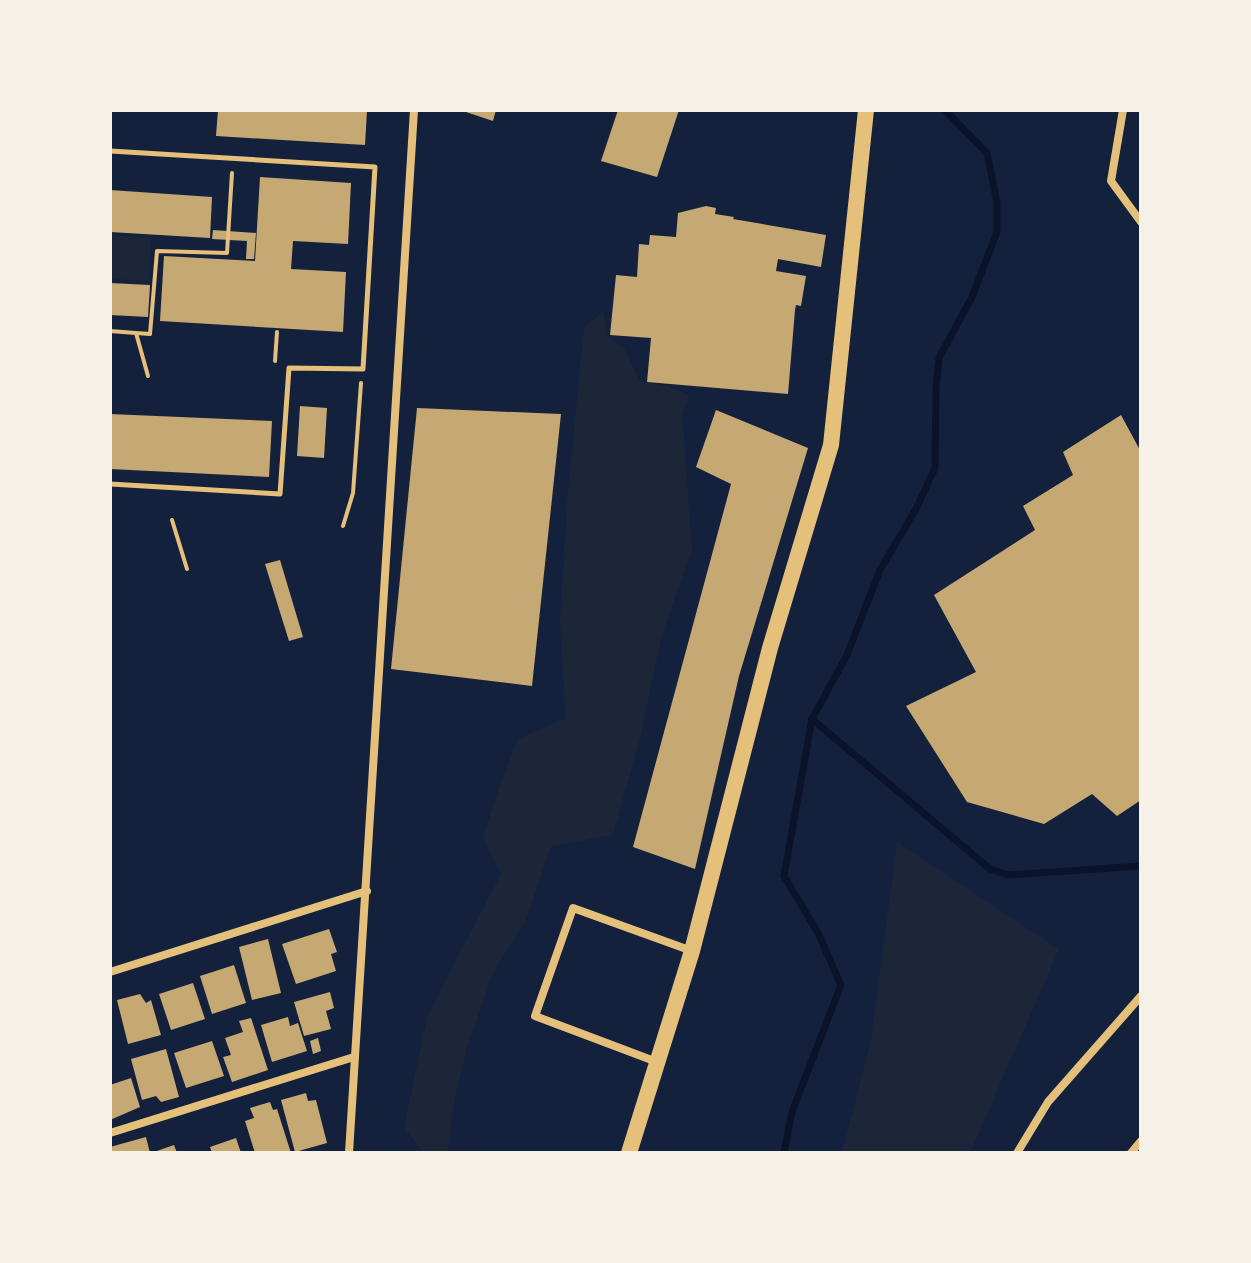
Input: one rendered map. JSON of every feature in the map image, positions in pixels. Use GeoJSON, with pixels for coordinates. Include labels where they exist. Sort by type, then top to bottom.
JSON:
{"type":"FeatureCollection","features":[{"type":"Feature","properties":{"kind":"main road"},"geometry":{"type":"LineString","coordinates":[[629,1153],[692,951],[770,648],[831,445],[866,110]]}},
{"type":"Feature","properties":{"kind":"street"},"geometry":{"type":"LineString","coordinates":[[349,1153],[414,110]]}},
{"type":"Feature","properties":{"kind":"street"},"geometry":{"type":"LineString","coordinates":[[1123,110],[1111,181],[1141,222]]}},
{"type":"Feature","properties":{"kind":"street"},"geometry":{"type":"LineString","coordinates":[[110,972],[367,891]]}},
{"type":"Feature","properties":{"kind":"street"},"geometry":{"type":"LineString","coordinates":[[657,1062],[535,1016],[573,908],[692,951]]}},
{"type":"Feature","properties":{"kind":"street"},"geometry":{"type":"LineString","coordinates":[[1017,1153],[1048,1102],[1141,996]]}},
{"type":"Feature","properties":{"kind":"street"},"geometry":{"type":"LineString","coordinates":[[110,1133],[354,1057]]}},
{"type":"Feature","properties":{"kind":"street"},"geometry":{"type":"LineString","coordinates":[[1131,1153],[1141,1141]]}},
{"type":"Feature","properties":{"kind":"lane"},"geometry":{"type":"LineString","coordinates":[[110,151],[375,167],[363,369],[289,368],[280,494],[110,484]]}},
{"type":"Feature","properties":{"kind":"path"},"geometry":{"type":"LineString","coordinates":[[110,331],[150,334],[157,251],[227,253],[233,159]]}},
{"type":"Feature","properties":{"kind":"path"},"geometry":{"type":"LineString","coordinates":[[275,361],[277,332]]}},
{"type":"Feature","properties":{"kind":"path"},"geometry":{"type":"LineString","coordinates":[[136,333],[148,376]]}},
{"type":"Feature","properties":{"kind":"path"},"geometry":{"type":"LineString","coordinates":[[343,526],[353,493],[362,379]]}},
{"type":"Feature","properties":{"kind":"path"},"geometry":{"type":"LineString","coordinates":[[172,520],[187,569]]}},
{"type":"Feature","properties":{"kind":"shaded area"},"geometry":{"type":"Polygon","coordinates":[[[110,235],[151,238],[149,281],[110,279],[110,235]]]}},
{"type":"Feature","properties":{"kind":"shaded area"},"geometry":{"type":"Polygon","coordinates":[[[603,311],[608,337],[624,348],[640,381],[667,386],[689,395],[682,414],[692,549],[661,638],[639,742],[613,835],[551,846],[526,920],[493,973],[467,1048],[453,1106],[448,1153],[423,1153],[404,1127],[427,1017],[501,874],[483,837],[518,739],[565,718],[560,618],[568,491],[584,328],[603,311]]]}},
{"type":"Feature","properties":{"kind":"shaded area"},"geometry":{"type":"Polygon","coordinates":[[[897,842],[1059,949],[970,1153],[842,1153],[871,1040],[897,842]]]}},
{"type":"Feature","properties":{"kind":"building"},"geometry":{"type":"Polygon","coordinates":[[[218,110],[367,110],[365,145],[216,136],[218,110]]]}},
{"type":"Feature","properties":{"kind":"building"},"geometry":{"type":"Polygon","coordinates":[[[460,110],[496,110],[493,121],[460,110]]]}},
{"type":"Feature","properties":{"kind":"building"},"geometry":{"type":"Polygon","coordinates":[[[618,110],[679,110],[657,177],[601,161],[618,110]]]}},
{"type":"Feature","properties":{"kind":"building"},"geometry":{"type":"Polygon","coordinates":[[[260,177],[351,183],[348,244],[293,241],[291,269],[346,272],[343,332],[160,321],[164,256],[255,261],[260,177]]]}},
{"type":"Feature","properties":{"kind":"building"},"geometry":{"type":"Polygon","coordinates":[[[110,190],[212,197],[210,238],[110,232],[110,190]]]}},
{"type":"Feature","properties":{"kind":"building"},"geometry":{"type":"Polygon","coordinates":[[[706,206],[716,208],[715,214],[733,219],[826,235],[821,267],[778,259],[776,271],[806,276],[801,306],[796,305],[795,310],[788,394],[647,382],[651,338],[610,335],[616,275],[637,277],[639,244],[649,245],[650,235],[676,237],[678,213],[706,206]]]}},
{"type":"Feature","properties":{"kind":"building"},"geometry":{"type":"Polygon","coordinates":[[[213,230],[256,233],[254,259],[246,259],[247,241],[212,239],[213,230]]]}},
{"type":"Feature","properties":{"kind":"building"},"geometry":{"type":"Polygon","coordinates":[[[110,283],[150,285],[148,317],[110,315],[110,283]]]}},
{"type":"Feature","properties":{"kind":"building"},"geometry":{"type":"Polygon","coordinates":[[[300,406],[327,408],[324,458],[297,456],[300,406]]]}},
{"type":"Feature","properties":{"kind":"building"},"geometry":{"type":"Polygon","coordinates":[[[417,408],[561,414],[532,686],[391,669],[417,408]]]}},
{"type":"Feature","properties":{"kind":"building"},"geometry":{"type":"Polygon","coordinates":[[[716,410],[808,448],[739,676],[695,869],[633,847],[731,484],[696,467],[716,410]]]}},
{"type":"Feature","properties":{"kind":"building"},"geometry":{"type":"Polygon","coordinates":[[[110,414],[272,421],[269,477],[110,469],[110,414]]]}},
{"type":"Feature","properties":{"kind":"building"},"geometry":{"type":"Polygon","coordinates":[[[1121,415],[1141,452],[1141,800],[1117,816],[1092,794],[1044,824],[967,802],[906,706],[976,672],[934,595],[1035,530],[1023,506],[1073,475],[1063,452],[1121,415]]]}},
{"type":"Feature","properties":{"kind":"building"},"geometry":{"type":"Polygon","coordinates":[[[280,560],[303,637],[289,641],[265,564],[280,560]]]}},
{"type":"Feature","properties":{"kind":"building"},"geometry":{"type":"Polygon","coordinates":[[[329,929],[337,952],[331,954],[336,971],[296,984],[282,944],[329,929]]]}},
{"type":"Feature","properties":{"kind":"building"},"geometry":{"type":"Polygon","coordinates":[[[268,939],[281,993],[252,1000],[239,947],[268,939]]]}},
{"type":"Feature","properties":{"kind":"building"},"geometry":{"type":"Polygon","coordinates":[[[234,965],[246,1003],[212,1014],[200,976],[234,965]]]}},
{"type":"Feature","properties":{"kind":"building"},"geometry":{"type":"Polygon","coordinates":[[[193,983],[205,1019],[171,1030],[159,994],[193,983]]]}},
{"type":"Feature","properties":{"kind":"building"},"geometry":{"type":"Polygon","coordinates":[[[330,992],[334,1008],[326,1011],[331,1029],[304,1036],[294,1002],[330,992]]]}},
{"type":"Feature","properties":{"kind":"building"},"geometry":{"type":"Polygon","coordinates":[[[140,994],[146,1003],[151,1000],[161,1035],[128,1044],[117,1000],[140,994]]]}},
{"type":"Feature","properties":{"kind":"building"},"geometry":{"type":"Polygon","coordinates":[[[288,1017],[290,1026],[298,1023],[307,1051],[272,1062],[261,1025],[288,1017]]]}},
{"type":"Feature","properties":{"kind":"building"},"geometry":{"type":"Polygon","coordinates":[[[251,1018],[268,1070],[232,1082],[223,1057],[231,1055],[225,1038],[243,1032],[239,1021],[251,1018]]]}},
{"type":"Feature","properties":{"kind":"building"},"geometry":{"type":"Polygon","coordinates":[[[318,1038],[321,1051],[313,1054],[310,1041],[318,1038]]]}},
{"type":"Feature","properties":{"kind":"building"},"geometry":{"type":"Polygon","coordinates":[[[212,1041],[224,1076],[186,1088],[174,1053],[212,1041]]]}},
{"type":"Feature","properties":{"kind":"building"},"geometry":{"type":"Polygon","coordinates":[[[166,1049],[179,1097],[161,1102],[156,1096],[142,1100],[131,1059],[166,1049]]]}},
{"type":"Feature","properties":{"kind":"building"},"geometry":{"type":"Polygon","coordinates":[[[131,1078],[140,1107],[110,1120],[110,1085],[131,1078]]]}},
{"type":"Feature","properties":{"kind":"building"},"geometry":{"type":"Polygon","coordinates":[[[306,1093],[308,1101],[316,1100],[327,1143],[295,1152],[281,1100],[306,1093]]]}},
{"type":"Feature","properties":{"kind":"building"},"geometry":{"type":"Polygon","coordinates":[[[270,1102],[273,1110],[277,1109],[291,1153],[255,1153],[245,1121],[254,1118],[250,1108],[270,1102]]]}},
{"type":"Feature","properties":{"kind":"building"},"geometry":{"type":"Polygon","coordinates":[[[146,1137],[150,1153],[110,1153],[110,1147],[146,1137]]]}},
{"type":"Feature","properties":{"kind":"building"},"geometry":{"type":"Polygon","coordinates":[[[236,1138],[241,1153],[212,1153],[210,1147],[236,1138]]]}},
{"type":"Feature","properties":{"kind":"building"},"geometry":{"type":"Polygon","coordinates":[[[174,1145],[177,1153],[151,1153],[174,1145]]]}},
{"type":"Feature","properties":{"kind":"waterway"},"geometry":{"type":"LineString","coordinates":[[784,1153],[792,1112],[841,985],[818,933],[784,876],[812,719],[847,655],[880,570],[916,509],[935,468],[939,358],[972,297],[997,232],[997,203],[987,153],[945,110]]}},
{"type":"Feature","properties":{"kind":"waterway"},"geometry":{"type":"LineString","coordinates":[[812,719],[990,869],[1008,875],[1141,866]]}}]}
